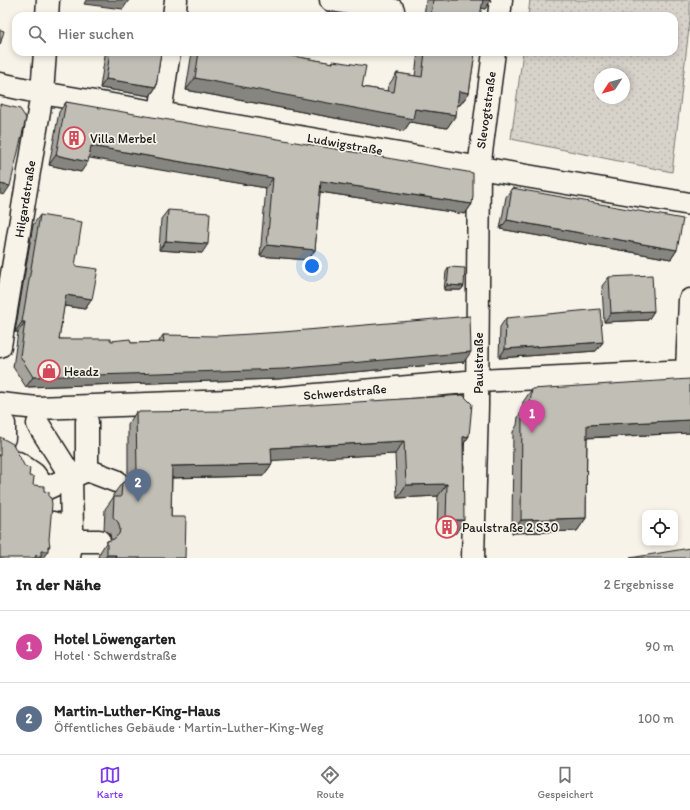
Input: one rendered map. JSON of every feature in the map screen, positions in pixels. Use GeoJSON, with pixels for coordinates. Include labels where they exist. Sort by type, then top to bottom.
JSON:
{"type":"FeatureCollection","features":[{"type":"Feature","properties":{"kind":"street"},"geometry":{"type":"LineString","coordinates":[[47,12],[48,0]]}},
{"type":"Feature","properties":{"kind":"street"},"geometry":{"type":"LineString","coordinates":[[174,12],[176,0]]}},
{"type":"Feature","properties":{"kind":"street"},"geometry":{"type":"LineString","coordinates":[[331,0],[393,10]]}},
{"type":"Feature","properties":{"kind":"street"},"geometry":{"type":"LineString","coordinates":[[500,12],[501,0]]}},
{"type":"Feature","properties":{"kind":"street","name":"Hilgardstraße"},"geometry":{"type":"LineString","coordinates":[[0,346],[42,93],[45,56]]}},
{"type":"Feature","properties":{"kind":"street"},"geometry":{"type":"LineString","coordinates":[[160,112],[168,56]]}},
{"type":"Feature","properties":{"kind":"street","name":"Slevogtstraße"},"geometry":{"type":"LineString","coordinates":[[479,168],[493,56]]}},
{"type":"Feature","properties":{"kind":"street","name":"Ludwigstraße"},"geometry":{"type":"LineString","coordinates":[[0,84],[42,93],[690,204]]}},
{"type":"Feature","properties":{"kind":"street","name":"Paulstraße"},"geometry":{"type":"LineString","coordinates":[[473,558],[478,381],[479,168]]}},
{"type":"Feature","properties":{"kind":"street"},"geometry":{"type":"LineString","coordinates":[[688,371],[690,300]]}},
{"type":"Feature","properties":{"kind":"street","name":"Schwerdstraße"},"geometry":{"type":"LineString","coordinates":[[6,442],[37,408],[258,400],[478,381],[688,371]]}},
{"type":"Feature","properties":{"kind":"street"},"geometry":{"type":"LineString","coordinates":[[58,540],[79,473],[87,422]]}},
{"type":"Feature","properties":{"kind":"street"},"geometry":{"type":"LineString","coordinates":[[38,424],[79,473]]}},
{"type":"Feature","properties":{"kind":"street"},"geometry":{"type":"LineString","coordinates":[[6,442],[45,488],[50,498],[58,540]]}},
{"type":"Feature","properties":{"kind":"street"},"geometry":{"type":"LineString","coordinates":[[45,488],[79,473],[116,481]]}},
{"type":"Feature","properties":{"kind":"street"},"geometry":{"type":"LineString","coordinates":[[58,540],[99,541]]}},
{"type":"Feature","properties":{"kind":"shaded area"},"geometry":{"type":"Polygon","coordinates":[[[530,0],[690,0],[690,20],[672,172],[511,139],[522,56],[678,56],[678,12],[528,12],[530,0]]]}},
{"type":"Feature","properties":{"kind":"building"},"geometry":{"type":"Polygon","coordinates":[[[433,0],[483,0],[481,12],[432,12],[433,0]]]}},
{"type":"Feature","properties":{"kind":"building"},"geometry":{"type":"Polygon","coordinates":[[[0,30],[4,31],[0,45],[0,30]]]}},
{"type":"Feature","properties":{"kind":"building"},"geometry":{"type":"Polygon","coordinates":[[[109,56],[160,56],[156,87],[106,79],[109,56]]]}},
{"type":"Feature","properties":{"kind":"building"},"geometry":{"type":"Polygon","coordinates":[[[198,56],[293,56],[333,63],[333,61],[366,66],[362,87],[394,92],[397,73],[422,77],[425,56],[474,56],[469,93],[459,91],[456,115],[415,109],[413,119],[195,78],[198,56]]]}},
{"type":"Feature","properties":{"kind":"building"},"geometry":{"type":"Polygon","coordinates":[[[66,102],[473,173],[472,204],[321,181],[315,250],[267,245],[273,178],[91,146],[88,162],[56,155],[66,102]]]}},
{"type":"Feature","properties":{"kind":"building"},"geometry":{"type":"Polygon","coordinates":[[[0,104],[20,109],[26,118],[10,186],[0,184],[0,104]]]}},
{"type":"Feature","properties":{"kind":"building"},"geometry":{"type":"Polygon","coordinates":[[[512,188],[683,219],[677,250],[507,220],[512,188]]]}},
{"type":"Feature","properties":{"kind":"building"},"geometry":{"type":"Polygon","coordinates":[[[168,210],[210,213],[208,244],[166,241],[168,210]]]}},
{"type":"Feature","properties":{"kind":"building"},"geometry":{"type":"Polygon","coordinates":[[[40,215],[82,222],[75,266],[98,269],[92,299],[66,295],[59,339],[111,339],[111,341],[130,339],[131,343],[164,342],[163,335],[218,336],[283,332],[470,316],[471,352],[285,369],[33,377],[20,356],[25,322],[22,322],[40,215]]]}},
{"type":"Feature","properties":{"kind":"building"},"geometry":{"type":"Polygon","coordinates":[[[449,267],[465,268],[464,286],[447,285],[449,267]]]}},
{"type":"Feature","properties":{"kind":"building"},"geometry":{"type":"Polygon","coordinates":[[[652,275],[654,311],[611,313],[609,277],[652,275]]]}},
{"type":"Feature","properties":{"kind":"building"},"geometry":{"type":"Polygon","coordinates":[[[600,309],[603,342],[505,349],[506,318],[600,309]]]}},
{"type":"Feature","properties":{"kind":"building"},"geometry":{"type":"Polygon","coordinates":[[[690,379],[690,420],[587,425],[586,518],[521,520],[522,419],[526,419],[527,404],[530,404],[532,389],[690,379]]]}},
{"type":"Feature","properties":{"kind":"building"},"geometry":{"type":"Polygon","coordinates":[[[463,395],[472,404],[469,436],[463,437],[464,520],[446,520],[447,484],[406,485],[404,441],[271,448],[272,464],[172,466],[171,517],[186,517],[185,558],[116,558],[116,555],[107,555],[107,541],[114,539],[119,534],[120,529],[118,522],[113,517],[114,497],[121,497],[122,483],[132,478],[137,473],[136,412],[220,411],[463,395]]]}},
{"type":"Feature","properties":{"kind":"building"},"geometry":{"type":"Polygon","coordinates":[[[0,437],[13,444],[25,467],[30,468],[29,476],[34,477],[33,485],[44,486],[44,491],[49,492],[49,497],[51,498],[50,546],[48,546],[48,551],[41,551],[41,556],[36,555],[35,558],[0,558],[0,437]]]}},
{"type":"Feature","properties":{"kind":"building"},"geometry":{"type":"Polygon","coordinates":[[[690,548],[690,558],[630,558],[690,548]]]}},
{"type":"Feature","properties":{"kind":"place","name":"Villa Merbel"},"geometry":{"type":"Point","coordinates":[74,138]}},
{"type":"Feature","properties":{"kind":"place","name":"Headz"},"geometry":{"type":"Point","coordinates":[49,371]}},
{"type":"Feature","properties":{"kind":"place","name":"Hotel Löwengarten"},"geometry":{"type":"Point","coordinates":[532,433]}},
{"type":"Feature","properties":{"kind":"place","name":"Martin-Luther-King-Haus"},"geometry":{"type":"Point","coordinates":[138,502]}},
{"type":"Feature","properties":{"kind":"place","name":"Paulstraße 2 S30"},"geometry":{"type":"Point","coordinates":[447,527]}}]}
